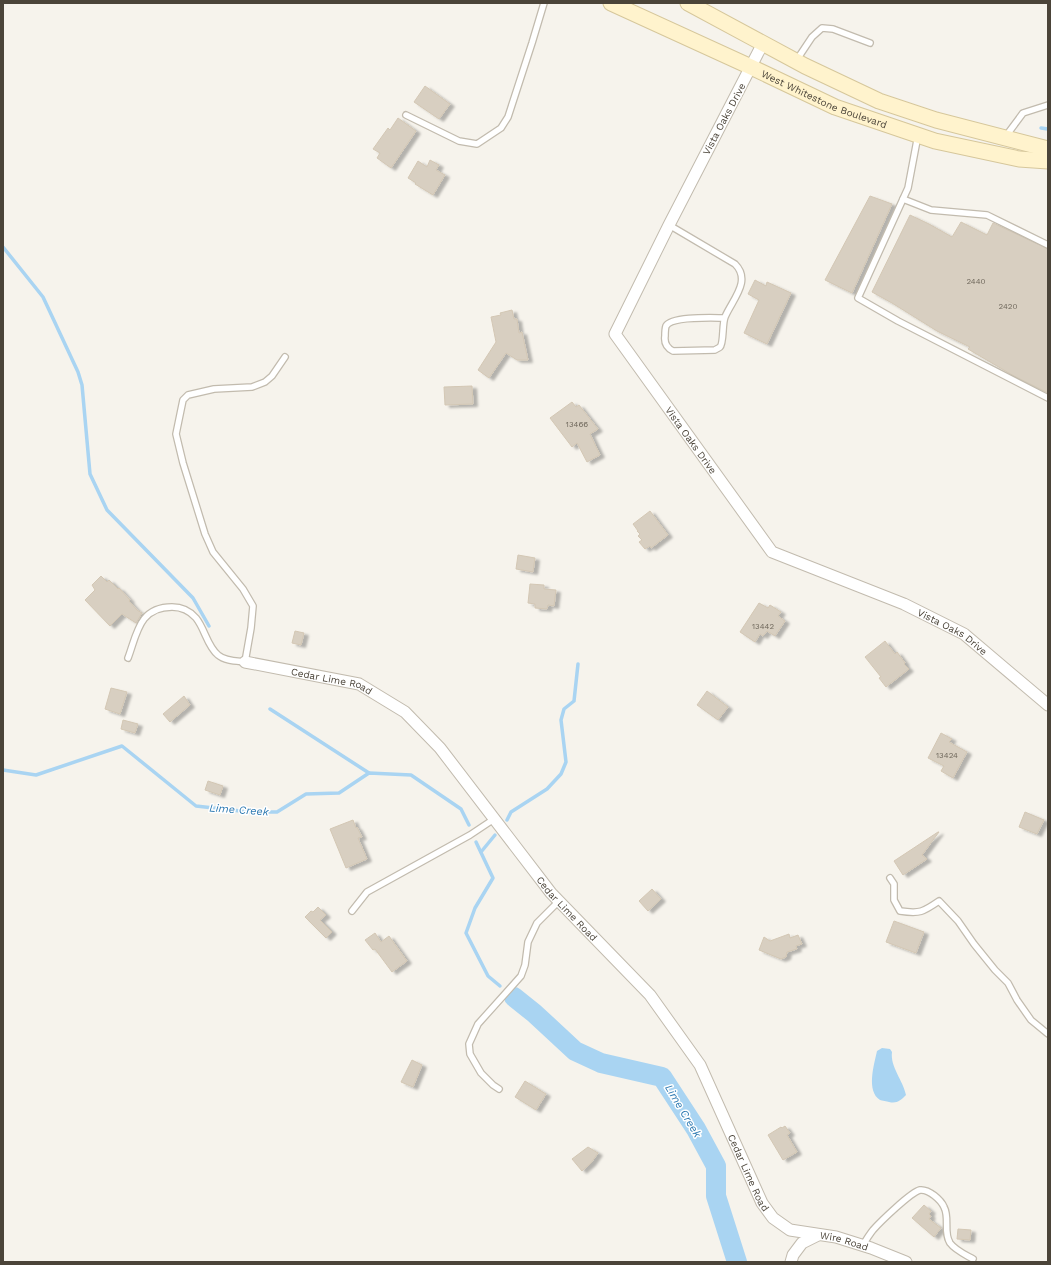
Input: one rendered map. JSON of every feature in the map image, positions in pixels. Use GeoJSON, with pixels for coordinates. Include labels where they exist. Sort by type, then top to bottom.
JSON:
{"type":"FeatureCollection","features":[{"type":"Feature","properties":{"kind":"main road","name":"West Whitestone Boulevard"},"geometry":{"type":"LineString","coordinates":[[611,3],[835,107],[935,141],[1019,160],[1048,161]]}},
{"type":"Feature","properties":{"kind":"main road","name":"West Whitestone Boulevard"},"geometry":{"type":"LineString","coordinates":[[688,3],[796,62],[879,101],[936,120],[1048,149]]}},
{"type":"Feature","properties":{"kind":"street","name":"Vista Oaks Drive"},"geometry":{"type":"LineString","coordinates":[[763,43],[669,224],[615,334],[772,552],[904,604],[964,634],[1048,705]]}},
{"type":"Feature","properties":{"kind":"street","name":"Cedar Lime Road"},"geometry":{"type":"LineString","coordinates":[[245,662],[359,684],[405,712],[440,748],[551,893],[650,996],[700,1065],[762,1203],[773,1218],[790,1230],[818,1235]]}},
{"type":"Feature","properties":{"kind":"street","name":"Wire Road"},"geometry":{"type":"LineString","coordinates":[[791,1262],[802,1243],[818,1235],[836,1237],[906,1262]]}},
{"type":"Feature","properties":{"kind":"lane"},"geometry":{"type":"LineString","coordinates":[[406,115],[459,141],[476,144],[501,128],[508,117],[544,3]]}},
{"type":"Feature","properties":{"kind":"lane"},"geometry":{"type":"LineString","coordinates":[[796,62],[812,37],[822,28],[833,30],[870,43]]}},
{"type":"Feature","properties":{"kind":"lane"},"geometry":{"type":"LineString","coordinates":[[1004,138],[1023,113],[1048,105]]}},
{"type":"Feature","properties":{"kind":"lane"},"geometry":{"type":"LineString","coordinates":[[918,135],[908,188],[858,298],[898,321],[1048,398]]}},
{"type":"Feature","properties":{"kind":"lane"},"geometry":{"type":"LineString","coordinates":[[903,199],[931,210],[987,215],[1048,245]]}},
{"type":"Feature","properties":{"kind":"lane"},"geometry":{"type":"LineString","coordinates":[[669,224],[735,264],[739,268],[742,275],[741,286],[724,318],[722,344],[720,348],[714,350],[673,351],[668,348],[665,340],[666,327],[670,322],[678,319],[724,318]]}},
{"type":"Feature","properties":{"kind":"lane"},"geometry":{"type":"LineString","coordinates":[[128,658],[139,626],[149,613],[166,607],[178,607],[196,618],[215,652],[220,657],[245,662],[252,628],[253,606],[243,589],[213,552],[205,534],[176,434],[183,400],[188,395],[214,389],[252,387],[265,382],[272,376],[285,357]]}},
{"type":"Feature","properties":{"kind":"lane"},"geometry":{"type":"LineString","coordinates":[[352,911],[367,892],[470,835],[494,819]]}},
{"type":"Feature","properties":{"kind":"lane"},"geometry":{"type":"LineString","coordinates":[[890,878],[894,884],[894,900],[900,911],[912,913],[925,911],[939,901],[958,921],[974,944],[995,970],[1008,983],[1017,1000],[1031,1020],[1048,1034]]}},
{"type":"Feature","properties":{"kind":"lane"},"geometry":{"type":"LineString","coordinates":[[499,1089],[481,1073],[470,1054],[469,1044],[478,1024],[521,976],[525,965],[528,942],[537,923],[559,901]]}},
{"type":"Feature","properties":{"kind":"lane"},"geometry":{"type":"LineString","coordinates":[[862,1246],[873,1230],[900,1205],[915,1192],[925,1190],[939,1199],[946,1209],[947,1232],[950,1243],[973,1259]]}},
{"type":"Feature","properties":{"kind":"water"},"geometry":{"type":"Polygon","coordinates":[[[882,1048],[890,1049],[892,1052],[893,1063],[906,1095],[897,1102],[880,1100],[873,1091],[872,1077],[874,1063],[877,1051],[882,1048]]]}},
{"type":"Feature","properties":{"kind":"building"},"geometry":{"type":"Polygon","coordinates":[[[425,86],[450,104],[439,119],[414,102],[425,86]]]}},
{"type":"Feature","properties":{"kind":"building"},"geometry":{"type":"Polygon","coordinates":[[[398,118],[416,131],[391,168],[377,158],[380,153],[373,149],[388,128],[390,130],[398,118]]]}},
{"type":"Feature","properties":{"kind":"building"},"geometry":{"type":"Polygon","coordinates":[[[430,160],[439,165],[436,170],[445,175],[433,195],[408,178],[418,161],[427,167],[430,160]]]}},
{"type":"Feature","properties":{"kind":"building"},"geometry":{"type":"Polygon","coordinates":[[[870,196],[892,204],[852,293],[825,280],[870,196]]]}},
{"type":"Feature","properties":{"kind":"building"},"geometry":{"type":"Polygon","coordinates":[[[910,215],[952,237],[961,222],[987,235],[993,223],[1048,249],[1048,393],[1014,376],[968,349],[970,347],[937,331],[872,292],[910,215]]]}},
{"type":"Feature","properties":{"kind":"building"},"geometry":{"type":"Polygon","coordinates":[[[755,280],[766,286],[767,282],[791,293],[767,344],[744,333],[759,300],[748,294],[755,280]]]}},
{"type":"Feature","properties":{"kind":"building"},"geometry":{"type":"Polygon","coordinates":[[[512,310],[514,319],[517,319],[519,333],[522,332],[528,360],[517,360],[506,353],[489,378],[478,370],[496,342],[491,317],[501,315],[500,313],[512,310]]]}},
{"type":"Feature","properties":{"kind":"building"},"geometry":{"type":"Polygon","coordinates":[[[472,386],[473,404],[445,405],[444,387],[472,386]]]}},
{"type":"Feature","properties":{"kind":"building"},"geometry":{"type":"Polygon","coordinates":[[[572,402],[576,407],[579,405],[598,429],[590,434],[600,455],[587,462],[577,443],[572,447],[550,418],[572,402]]]}},
{"type":"Feature","properties":{"kind":"building"},"geometry":{"type":"Polygon","coordinates":[[[650,511],[668,535],[651,548],[650,546],[645,549],[639,542],[642,540],[638,536],[640,534],[633,524],[650,511]]]}},
{"type":"Feature","properties":{"kind":"building"},"geometry":{"type":"Polygon","coordinates":[[[518,555],[535,558],[533,572],[516,569],[518,555]]]}},
{"type":"Feature","properties":{"kind":"building"},"geometry":{"type":"Polygon","coordinates":[[[101,576],[107,582],[109,580],[118,589],[119,588],[137,610],[142,613],[136,623],[122,614],[110,626],[85,600],[95,590],[92,585],[101,576]]]}},
{"type":"Feature","properties":{"kind":"building"},"geometry":{"type":"Polygon","coordinates":[[[530,584],[544,585],[544,589],[556,590],[554,606],[548,605],[547,609],[535,608],[535,604],[528,603],[530,584]]]}},
{"type":"Feature","properties":{"kind":"building"},"geometry":{"type":"Polygon","coordinates":[[[759,603],[768,608],[770,605],[781,612],[778,616],[785,621],[775,636],[767,631],[763,636],[760,634],[755,642],[740,632],[759,603]]]}},
{"type":"Feature","properties":{"kind":"building"},"geometry":{"type":"Polygon","coordinates":[[[295,631],[304,633],[301,645],[292,643],[295,631]]]}},
{"type":"Feature","properties":{"kind":"building"},"geometry":{"type":"Polygon","coordinates":[[[885,641],[895,654],[897,652],[905,663],[904,664],[909,669],[886,687],[879,678],[881,677],[865,657],[885,641]]]}},
{"type":"Feature","properties":{"kind":"building"},"geometry":{"type":"Polygon","coordinates":[[[111,688],[127,692],[120,714],[105,709],[111,688]]]}},
{"type":"Feature","properties":{"kind":"building"},"geometry":{"type":"Polygon","coordinates":[[[707,691],[728,707],[718,720],[697,705],[707,691]]]}},
{"type":"Feature","properties":{"kind":"building"},"geometry":{"type":"Polygon","coordinates":[[[184,696],[190,705],[170,722],[163,714],[184,696]]]}},
{"type":"Feature","properties":{"kind":"building"},"geometry":{"type":"Polygon","coordinates":[[[123,720],[138,724],[135,733],[121,729],[123,720]]]}},
{"type":"Feature","properties":{"kind":"building"},"geometry":{"type":"Polygon","coordinates":[[[941,733],[952,739],[949,742],[967,752],[953,778],[941,771],[944,766],[928,758],[941,733]]]}},
{"type":"Feature","properties":{"kind":"building"},"geometry":{"type":"Polygon","coordinates":[[[208,781],[223,786],[220,795],[205,790],[208,781]]]}},
{"type":"Feature","properties":{"kind":"building"},"geometry":{"type":"Polygon","coordinates":[[[1025,812],[1044,820],[1037,834],[1019,827],[1025,812]]]}},
{"type":"Feature","properties":{"kind":"building"},"geometry":{"type":"Polygon","coordinates":[[[353,820],[362,837],[358,838],[367,859],[346,868],[330,829],[353,820]]]}},
{"type":"Feature","properties":{"kind":"building"},"geometry":{"type":"Polygon","coordinates":[[[938,832],[922,855],[927,859],[903,875],[894,861],[938,832]]]}},
{"type":"Feature","properties":{"kind":"building"},"geometry":{"type":"Polygon","coordinates":[[[652,889],[661,899],[648,911],[639,901],[652,889]]]}},
{"type":"Feature","properties":{"kind":"building"},"geometry":{"type":"Polygon","coordinates":[[[318,907],[326,915],[320,920],[332,932],[326,938],[305,917],[318,907]]]}},
{"type":"Feature","properties":{"kind":"building"},"geometry":{"type":"Polygon","coordinates":[[[894,921],[924,932],[916,953],[886,942],[894,921]]]}},
{"type":"Feature","properties":{"kind":"building"},"geometry":{"type":"Polygon","coordinates":[[[375,933],[381,942],[389,936],[407,961],[392,972],[375,949],[373,950],[365,940],[375,933]]]}},
{"type":"Feature","properties":{"kind":"building"},"geometry":{"type":"Polygon","coordinates":[[[789,934],[790,938],[798,935],[802,944],[796,946],[797,949],[787,952],[786,957],[781,959],[759,950],[764,937],[770,941],[789,934]]]}},
{"type":"Feature","properties":{"kind":"building"},"geometry":{"type":"Polygon","coordinates":[[[412,1060],[422,1065],[413,1087],[401,1082],[412,1060]]]}},
{"type":"Feature","properties":{"kind":"building"},"geometry":{"type":"Polygon","coordinates":[[[525,1081],[546,1094],[536,1110],[515,1097],[525,1081]]]}},
{"type":"Feature","properties":{"kind":"building"},"geometry":{"type":"Polygon","coordinates":[[[785,1126],[790,1133],[787,1135],[797,1152],[783,1160],[768,1135],[785,1126]]]}},
{"type":"Feature","properties":{"kind":"building"},"geometry":{"type":"Polygon","coordinates":[[[588,1147],[598,1153],[591,1163],[582,1171],[572,1159],[588,1147]]]}},
{"type":"Feature","properties":{"kind":"building"},"geometry":{"type":"Polygon","coordinates":[[[924,1205],[931,1211],[929,1214],[931,1216],[929,1219],[941,1228],[934,1237],[912,1218],[924,1205]]]}},
{"type":"Feature","properties":{"kind":"building"},"geometry":{"type":"Polygon","coordinates":[[[958,1229],[971,1230],[970,1240],[957,1239],[958,1229]]]}},
{"type":"Feature","properties":{"kind":"waterway"},"geometry":{"type":"LineString","coordinates":[[1041,128],[1048,129]]}},
{"type":"Feature","properties":{"kind":"waterway"},"geometry":{"type":"LineString","coordinates":[[3,247],[43,297],[78,372],[82,385],[90,474],[107,510],[193,598],[209,626]]}},
{"type":"Feature","properties":{"kind":"waterway"},"geometry":{"type":"LineString","coordinates":[[507,820],[511,812],[547,789],[561,774],[566,762],[561,720],[564,709],[574,701],[578,664]]}},
{"type":"Feature","properties":{"kind":"waterway"},"geometry":{"type":"LineString","coordinates":[[270,709],[369,773]]}},
{"type":"Feature","properties":{"kind":"waterway","name":"Lime Creek"},"geometry":{"type":"LineString","coordinates":[[3,770],[36,775],[122,746],[196,806],[249,812],[277,812],[306,794],[339,793],[369,773],[411,775],[461,809],[469,825]]}},
{"type":"Feature","properties":{"kind":"waterway"},"geometry":{"type":"LineString","coordinates":[[481,852],[495,835]]}},
{"type":"Feature","properties":{"kind":"waterway","name":"Lime Creek"},"geometry":{"type":"LineString","coordinates":[[476,842],[493,878],[475,908],[466,933],[488,976],[500,986]]}},
{"type":"Feature","properties":{"kind":"waterway","name":"Lime Creek"},"geometry":{"type":"LineString","coordinates":[[514,997],[534,1013],[575,1051],[601,1063],[662,1077],[696,1129],[716,1166],[716,1196],[737,1262]]}}]}
